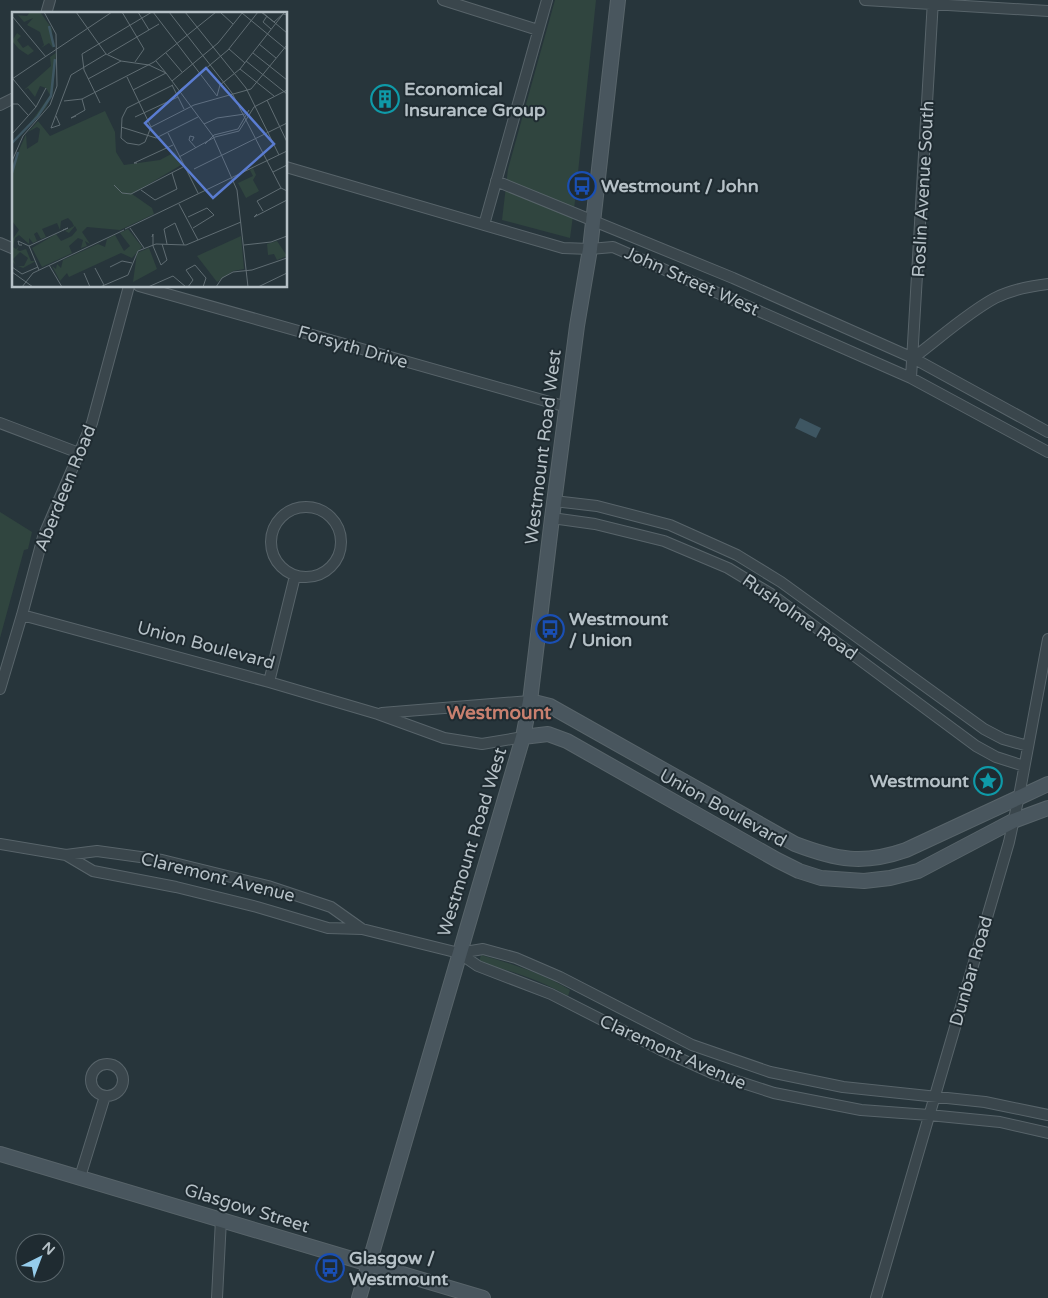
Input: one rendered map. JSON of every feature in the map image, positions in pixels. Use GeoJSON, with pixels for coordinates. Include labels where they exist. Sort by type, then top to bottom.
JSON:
{"type":"FeatureCollection","features":[{"type":"Feature","properties":{"kind":"street"},"geometry":{"type":"LineString","coordinates":[[442,0],[538,30]]}},
{"type":"Feature","properties":{"kind":"street"},"geometry":{"type":"LineString","coordinates":[[484,225],[547,0]]}},
{"type":"Feature","properties":{"kind":"street","name":"Westmount Road West"},"geometry":{"type":"LineString","coordinates":[[359,1298],[523,737],[530,701],[554,501],[590,248],[618,0]]}},
{"type":"Feature","properties":{"kind":"street"},"geometry":{"type":"LineString","coordinates":[[865,0],[933,2],[1048,10]]}},
{"type":"Feature","properties":{"kind":"street","name":"Roslin Avenue South"},"geometry":{"type":"LineString","coordinates":[[911,378],[933,2]]}},
{"type":"Feature","properties":{"kind":"street"},"geometry":{"type":"LineString","coordinates":[[0,105],[12,99]]}},
{"type":"Feature","properties":{"kind":"street","name":"John Street West"},"geometry":{"type":"LineString","coordinates":[[288,168],[563,248],[613,246],[911,378],[1048,452]]}},
{"type":"Feature","properties":{"kind":"street","name":"John Street West"},"geometry":{"type":"LineString","coordinates":[[496,181],[733,278],[913,358],[1048,432]]}},
{"type":"Feature","properties":{"kind":"street"},"geometry":{"type":"LineString","coordinates":[[0,243],[12,248]]}},
{"type":"Feature","properties":{"kind":"street"},"geometry":{"type":"LineString","coordinates":[[913,358],[975,310],[997,297],[1017,290],[1048,284]]}},
{"type":"Feature","properties":{"kind":"street","name":"Aberdeen Road"},"geometry":{"type":"LineString","coordinates":[[0,689],[43,537],[92,423],[128,288]]}},
{"type":"Feature","properties":{"kind":"street","name":"Forsyth Drive"},"geometry":{"type":"LineString","coordinates":[[146,288],[567,407]]}},
{"type":"Feature","properties":{"kind":"street"},"geometry":{"type":"LineString","coordinates":[[0,423],[79,453]]}},
{"type":"Feature","properties":{"kind":"street","name":"Rusholme Road"},"geometry":{"type":"LineString","coordinates":[[554,501],[597,506],[670,525],[737,555],[781,582],[984,728],[1003,739],[1028,746]]}},
{"type":"Feature","properties":{"kind":"street"},"geometry":{"type":"LineString","coordinates":[[307,506],[320,509],[331,517],[339,529],[342,544],[340,554],[334,565],[316,577],[294,576],[282,569],[272,552],[271,536],[273,528],[280,517],[294,508],[307,506]]}},
{"type":"Feature","properties":{"kind":"street","name":"Rusholme Road"},"geometry":{"type":"LineString","coordinates":[[552,518],[595,524],[664,541],[728,568],[771,594],[976,746],[996,757],[1024,766]]}},
{"type":"Feature","properties":{"kind":"street"},"geometry":{"type":"LineString","coordinates":[[269,682],[294,576]]}},
{"type":"Feature","properties":{"kind":"street","name":"Union Boulevard"},"geometry":{"type":"LineString","coordinates":[[22,615],[269,682],[378,714],[444,738],[482,744],[548,734],[567,741],[777,860],[799,871],[821,878],[864,881],[890,878],[918,871],[1013,821],[1048,808]]}},
{"type":"Feature","properties":{"kind":"street","name":"Dunbar Road"},"geometry":{"type":"LineString","coordinates":[[876,1298],[1009,842],[1048,639]]}},
{"type":"Feature","properties":{"kind":"street","name":"Union Boulevard"},"geometry":{"type":"LineString","coordinates":[[378,714],[530,701],[550,706],[795,844],[835,857],[866,858],[886,856],[906,850],[1048,784]]}},
{"type":"Feature","properties":{"kind":"street","name":"Claremont Avenue"},"geometry":{"type":"LineString","coordinates":[[0,844],[66,855],[97,851],[171,862],[268,886],[332,907],[362,929]]}},
{"type":"Feature","properties":{"kind":"street","name":"Claremont Avenue"},"geometry":{"type":"LineString","coordinates":[[66,855],[93,871],[176,886],[328,928],[362,929],[459,954],[478,966],[551,994],[661,1050],[712,1073],[743,1084],[802,1100],[861,1110],[929,1114],[1000,1122],[1048,1133]]}},
{"type":"Feature","properties":{"kind":"street","name":"Claremont Avenue"},"geometry":{"type":"LineString","coordinates":[[459,954],[483,949],[516,958],[560,977],[692,1045],[770,1072],[842,1087],[985,1102],[1048,1115]]}},
{"type":"Feature","properties":{"kind":"street"},"geometry":{"type":"LineString","coordinates":[[80,1177],[105,1096]]}},
{"type":"Feature","properties":{"kind":"street","name":"Glasgow Street"},"geometry":{"type":"LineString","coordinates":[[0,1154],[484,1298]]}},
{"type":"Feature","properties":{"kind":"street"},"geometry":{"type":"LineString","coordinates":[[218,1298],[221,1219]]}},
{"type":"Feature","properties":{"kind":"green space"},"geometry":{"type":"Polygon","coordinates":[[[555,0],[596,0],[570,238],[502,220],[508,169],[555,0]]]}},
{"type":"Feature","properties":{"kind":"green space"},"geometry":{"type":"Polygon","coordinates":[[[0,512],[32,532],[28,549],[24,550],[0,638],[0,512]]]}},
{"type":"Feature","properties":{"kind":"green space"},"geometry":{"type":"Polygon","coordinates":[[[481,955],[538,974],[570,990],[568,996],[525,976],[479,962],[481,955]]]}},
{"type":"Feature","properties":{"kind":"water"},"geometry":{"type":"Polygon","coordinates":[[[800,418],[821,428],[816,438],[795,428],[800,418]]]}},
{"type":"Feature","properties":{"kind":"place","name":"Economical Insurance Group"},"geometry":{"type":"Point","coordinates":[385,99]}},
{"type":"Feature","properties":{"kind":"place","name":"Westmount / John"},"geometry":{"type":"Point","coordinates":[582,186]}},
{"type":"Feature","properties":{"kind":"place","name":"Westmount / Union"},"geometry":{"type":"Point","coordinates":[550,629]}},
{"type":"Feature","properties":{"kind":"place","name":"Westmount"},"geometry":{"type":"Point","coordinates":[988,781]}},
{"type":"Feature","properties":{"kind":"place","name":"Glasgow / Westmount"},"geometry":{"type":"Point","coordinates":[330,1268]}},
{"type":"Feature","properties":{"kind":"district","name":"Westmount"},"geometry":{"type":"Point","coordinates":[499,712]}}]}
